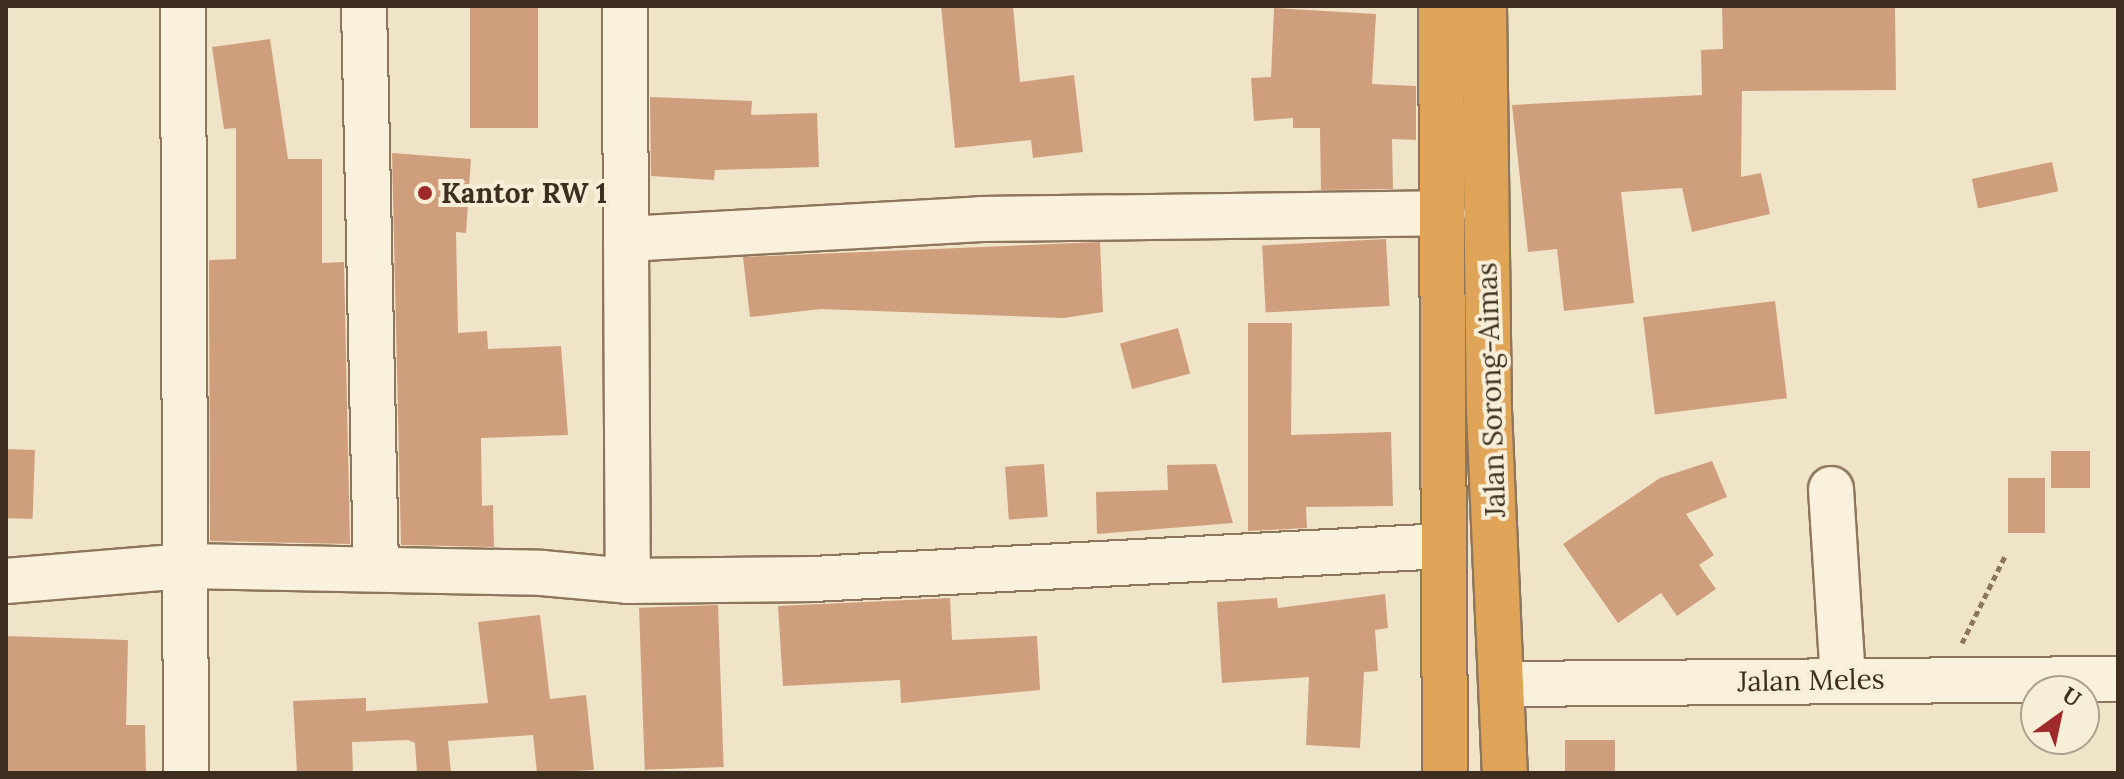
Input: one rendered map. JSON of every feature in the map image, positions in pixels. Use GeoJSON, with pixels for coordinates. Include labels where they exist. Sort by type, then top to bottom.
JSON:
{"type":"FeatureCollection","features":[{"type":"Feature","properties":{"kind":"highway","name":"Jalan Sorong-Aimas"},"geometry":{"type":"LineString","coordinates":[[1441,6],[1445,773]]}},
{"type":"Feature","properties":{"kind":"highway","name":"Jalan Sorong-Aimas"},"geometry":{"type":"LineString","coordinates":[[1484,6],[1489,410],[1505,684],[1505,773]]}},
{"type":"Feature","properties":{"kind":"street"},"geometry":{"type":"LineString","coordinates":[[183,6],[186,773]]}},
{"type":"Feature","properties":{"kind":"street"},"geometry":{"type":"LineString","coordinates":[[364,6],[376,568]]}},
{"type":"Feature","properties":{"kind":"street"},"geometry":{"type":"LineString","coordinates":[[625,6],[628,581]]}},
{"type":"Feature","properties":{"kind":"street"},"geometry":{"type":"LineString","coordinates":[[626,239],[981,219],[1443,213]]}},
{"type":"Feature","properties":{"kind":"street"},"geometry":{"type":"LineString","coordinates":[[1831,489],[1843,679]]}},
{"type":"Feature","properties":{"kind":"street"},"geometry":{"type":"LineString","coordinates":[[6,581],[186,566],[376,568],[628,581],[936,574],[1444,546]]}},
{"type":"Feature","properties":{"kind":"street","name":"Jalan Meles"},"geometry":{"type":"LineString","coordinates":[[1505,684],[1941,678],[2118,679]]}},
{"type":"Feature","properties":{"kind":"path"},"geometry":{"type":"LineString","coordinates":[[1941,678],[2005,556]]}},
{"type":"Feature","properties":{"kind":"building"},"geometry":{"type":"Polygon","coordinates":[[[470,6],[538,6],[538,128],[470,128],[470,6]]]}},
{"type":"Feature","properties":{"kind":"building"},"geometry":{"type":"Polygon","coordinates":[[[941,6],[1013,6],[1020,82],[1074,75],[1083,152],[1033,158],[1031,140],[955,148],[941,6]]]}},
{"type":"Feature","properties":{"kind":"building"},"geometry":{"type":"Polygon","coordinates":[[[1722,6],[1895,6],[1896,90],[1742,91],[1741,177],[1761,173],[1770,214],[1692,232],[1682,188],[1621,192],[1634,303],[1564,311],[1557,249],[1528,252],[1512,105],[1702,95],[1701,50],[1723,49],[1722,6]]]}},
{"type":"Feature","properties":{"kind":"building"},"geometry":{"type":"Polygon","coordinates":[[[1274,8],[1376,14],[1372,84],[1416,86],[1416,140],[1392,139],[1393,189],[1321,190],[1320,128],[1293,128],[1293,118],[1254,121],[1251,78],[1271,77],[1274,8]]]}},
{"type":"Feature","properties":{"kind":"building"},"geometry":{"type":"Polygon","coordinates":[[[270,39],[288,159],[322,159],[322,263],[344,262],[350,544],[210,541],[209,260],[236,259],[236,128],[224,129],[212,47],[270,39]]]}},
{"type":"Feature","properties":{"kind":"building"},"geometry":{"type":"Polygon","coordinates":[[[650,97],[752,101],[751,115],[817,113],[819,167],[715,170],[714,180],[651,176],[650,97]]]}},
{"type":"Feature","properties":{"kind":"building"},"geometry":{"type":"Polygon","coordinates":[[[392,153],[471,159],[466,233],[456,232],[458,333],[487,331],[488,349],[561,346],[568,435],[481,438],[482,506],[493,505],[494,547],[401,545],[392,153]]]}},
{"type":"Feature","properties":{"kind":"building"},"geometry":{"type":"Polygon","coordinates":[[[2052,162],[2058,191],[1978,208],[1972,179],[2052,162]]]}},
{"type":"Feature","properties":{"kind":"building"},"geometry":{"type":"Polygon","coordinates":[[[1386,239],[1390,306],[1266,312],[1262,245],[1386,239]]]}},
{"type":"Feature","properties":{"kind":"building"},"geometry":{"type":"Polygon","coordinates":[[[1100,242],[1103,312],[1064,318],[821,309],[750,317],[743,257],[1100,242]]]}},
{"type":"Feature","properties":{"kind":"building"},"geometry":{"type":"Polygon","coordinates":[[[1775,301],[1787,398],[1655,414],[1643,317],[1775,301]]]}},
{"type":"Feature","properties":{"kind":"building"},"geometry":{"type":"Polygon","coordinates":[[[1248,323],[1292,323],[1291,435],[1391,432],[1393,506],[1306,507],[1307,528],[1248,531],[1248,323]]]}},
{"type":"Feature","properties":{"kind":"building"},"geometry":{"type":"Polygon","coordinates":[[[1178,328],[1190,373],[1132,389],[1120,344],[1178,328]]]}},
{"type":"Feature","properties":{"kind":"building"},"geometry":{"type":"Polygon","coordinates":[[[6,449],[35,450],[33,519],[6,518],[6,449]]]}},
{"type":"Feature","properties":{"kind":"building"},"geometry":{"type":"Polygon","coordinates":[[[2051,451],[2090,451],[2090,488],[2051,488],[2051,451]]]}},
{"type":"Feature","properties":{"kind":"building"},"geometry":{"type":"Polygon","coordinates":[[[1712,461],[1727,497],[1686,514],[1714,555],[1699,565],[1716,589],[1677,616],[1661,593],[1618,623],[1563,544],[1660,478],[1712,461]]]}},
{"type":"Feature","properties":{"kind":"building"},"geometry":{"type":"Polygon","coordinates":[[[1044,464],[1048,517],[1009,520],[1005,467],[1044,464]]]}},
{"type":"Feature","properties":{"kind":"building"},"geometry":{"type":"Polygon","coordinates":[[[1216,464],[1233,523],[1097,534],[1096,492],[1168,490],[1167,465],[1216,464]]]}},
{"type":"Feature","properties":{"kind":"building"},"geometry":{"type":"Polygon","coordinates":[[[2008,478],[2045,478],[2045,533],[2008,533],[2008,478]]]}},
{"type":"Feature","properties":{"kind":"building"},"geometry":{"type":"Polygon","coordinates":[[[1385,594],[1388,628],[1375,630],[1378,671],[1364,672],[1360,748],[1306,745],[1309,677],[1222,683],[1217,602],[1277,598],[1278,608],[1385,594]]]}},
{"type":"Feature","properties":{"kind":"building"},"geometry":{"type":"Polygon","coordinates":[[[950,598],[952,640],[1037,636],[1040,690],[901,703],[900,680],[783,686],[778,606],[950,598]]]}},
{"type":"Feature","properties":{"kind":"building"},"geometry":{"type":"Polygon","coordinates":[[[718,605],[724,767],[645,770],[639,608],[718,605]]]}},
{"type":"Feature","properties":{"kind":"building"},"geometry":{"type":"Polygon","coordinates":[[[540,615],[550,699],[586,695],[594,770],[537,773],[533,735],[448,741],[451,773],[417,773],[415,743],[408,740],[352,742],[353,773],[297,773],[293,701],[366,698],[366,711],[488,703],[478,622],[540,615]]]}},
{"type":"Feature","properties":{"kind":"building"},"geometry":{"type":"Polygon","coordinates":[[[6,636],[128,640],[126,725],[145,725],[146,773],[6,773],[6,636]]]}},
{"type":"Feature","properties":{"kind":"building"},"geometry":{"type":"Polygon","coordinates":[[[1565,740],[1615,740],[1615,773],[1565,773],[1565,740]]]}},
{"type":"Feature","properties":{"kind":"place","name":"Kantor RW 1"},"geometry":{"type":"Point","coordinates":[425,193]}}]}
